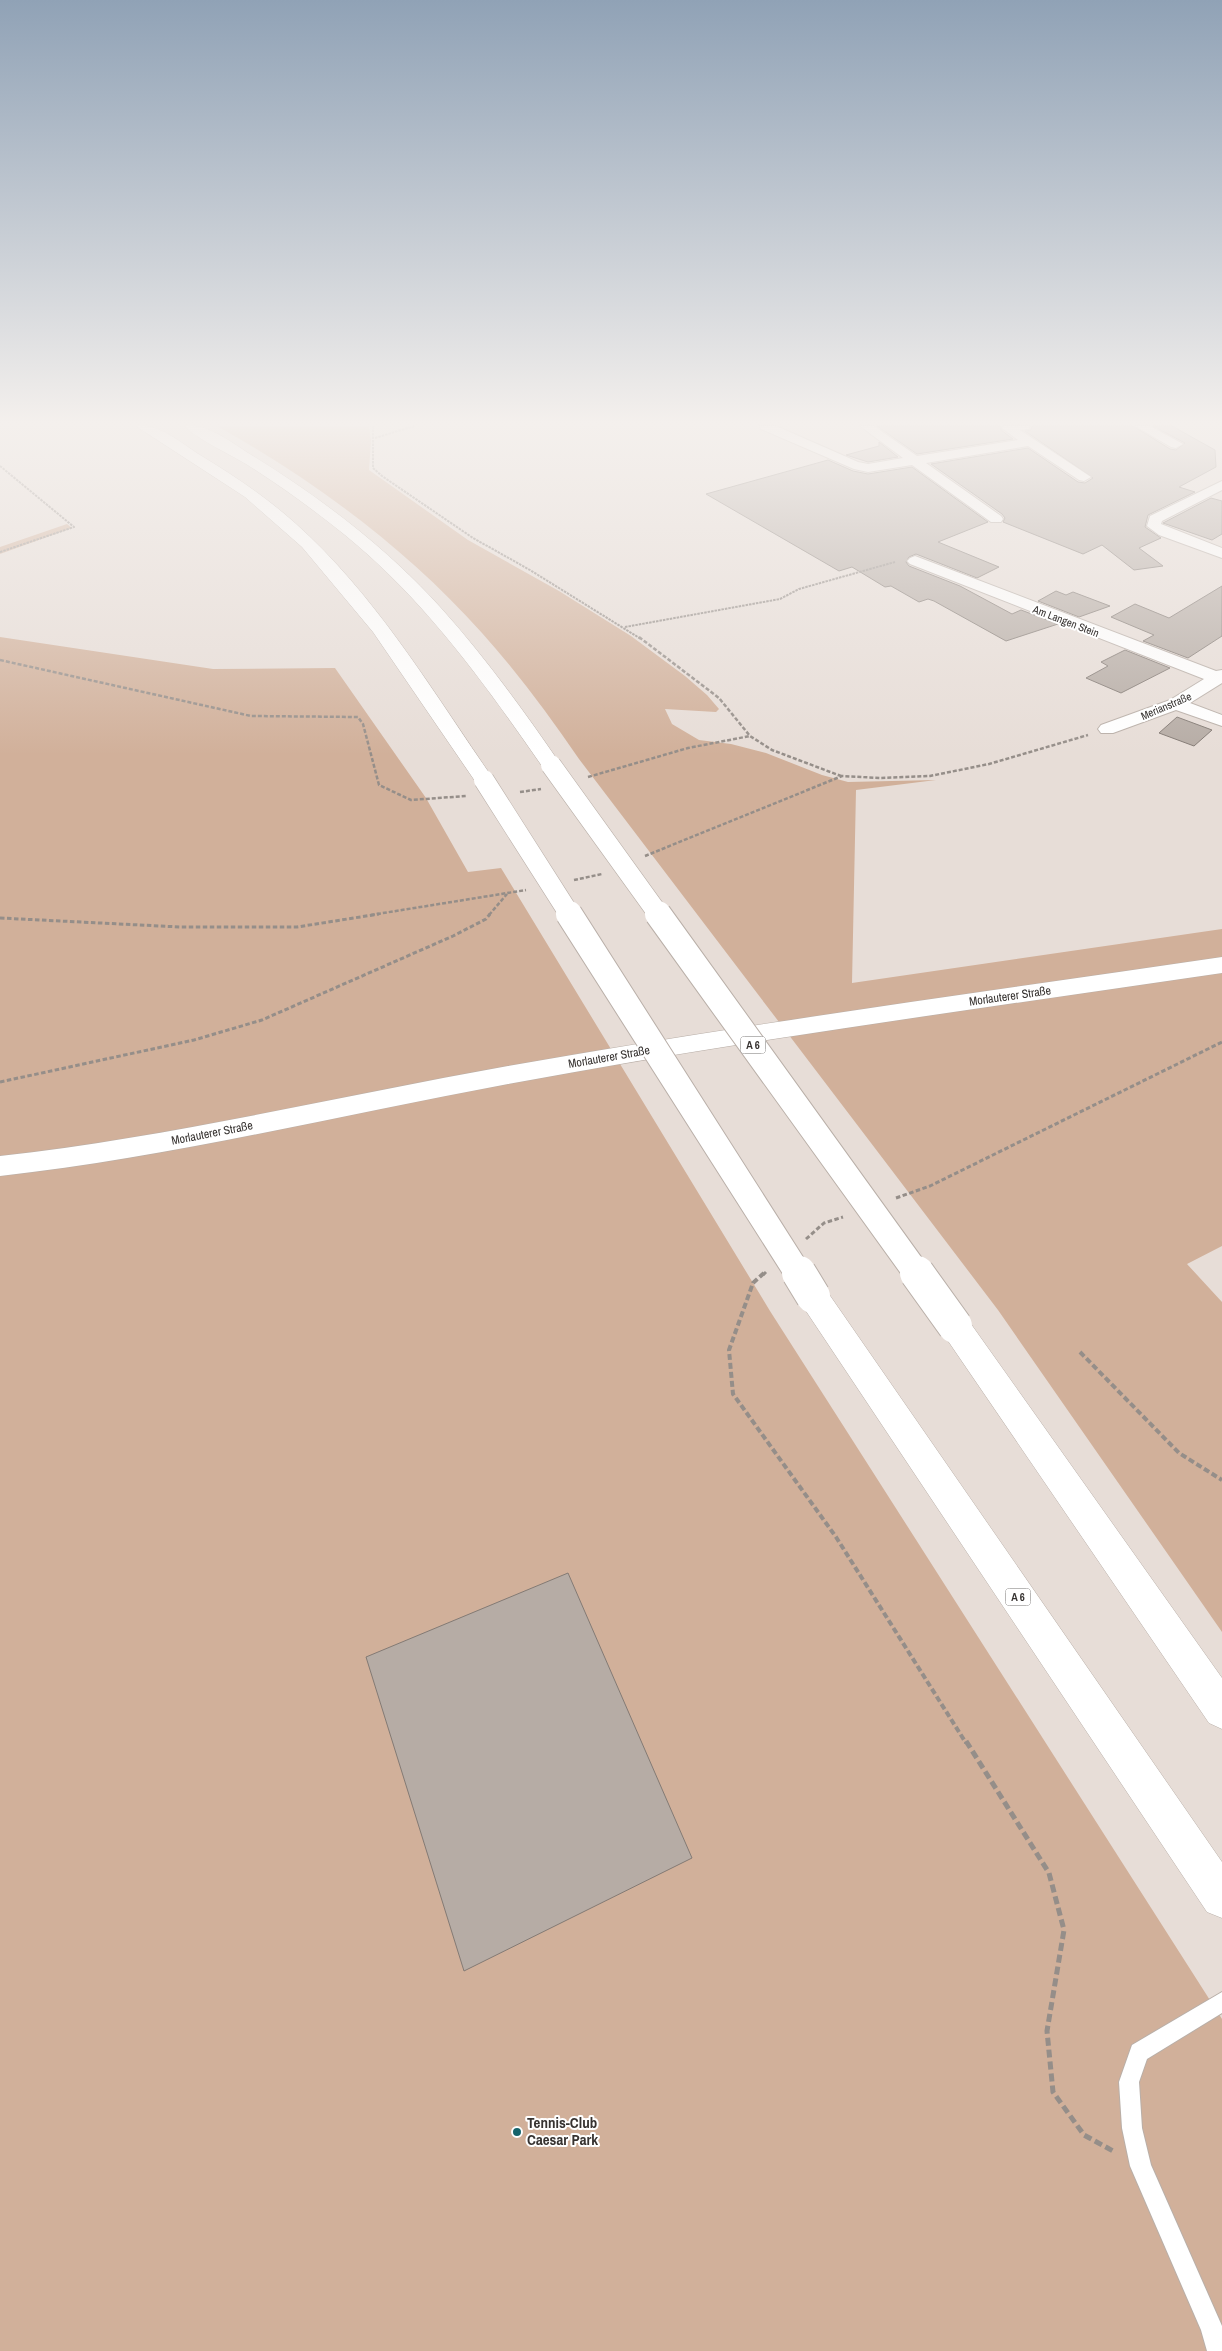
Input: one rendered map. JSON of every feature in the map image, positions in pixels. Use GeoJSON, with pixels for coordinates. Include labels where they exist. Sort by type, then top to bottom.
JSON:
{"type":"FeatureCollection","features":[{"type":"Feature","properties":{"kind":"main road","name":"A 6"},"geometry":{"type":"LineString","coordinates":[[298,536],[308,544],[374,624],[476,788],[813,1296],[1222,1897]]}},
{"type":"Feature","properties":{"kind":"main road","name":"A 6"},"geometry":{"type":"LineString","coordinates":[[354,536],[380,556],[434,610],[477,661],[955,1326],[1222,1710]]}},
{"type":"Feature","properties":{"kind":"main road","name":"Morlauterer Straße"},"geometry":{"type":"LineString","coordinates":[[0,1166],[68,1159],[170,1141],[439,1088],[655,1049],[1222,965]]}},
{"type":"Feature","properties":{"kind":"street"},"geometry":{"type":"LineString","coordinates":[[1174,536],[1222,553]]}},
{"type":"Feature","properties":{"kind":"street","name":"Am Langen Stein"},"geometry":{"type":"LineString","coordinates":[[915,561],[1220,676]]}},
{"type":"Feature","properties":{"kind":"street","name":"Merianstraße"},"geometry":{"type":"LineString","coordinates":[[1107,729],[1176,704],[1220,676]]}},
{"type":"Feature","properties":{"kind":"street"},"geometry":{"type":"LineString","coordinates":[[1176,704],[1222,721]]}},
{"type":"Feature","properties":{"kind":"lane"},"geometry":{"type":"LineString","coordinates":[[1218,2351],[1212,2329],[1141,2166],[1132,2128],[1129,2082],[1139,2052],[1222,2002]]}},
{"type":"Feature","properties":{"kind":"path"},"geometry":{"type":"LineString","coordinates":[[0,552],[50,536]]}},
{"type":"Feature","properties":{"kind":"path"},"geometry":{"type":"LineString","coordinates":[[470,536],[625,628],[690,674],[719,698],[750,736],[772,750],[842,776],[880,778],[930,776],[989,764],[1107,729]]}},
{"type":"Feature","properties":{"kind":"path"},"geometry":{"type":"LineString","coordinates":[[625,628],[780,599],[799,589],[848,575],[901,561],[915,561]]}},
{"type":"Feature","properties":{"kind":"path"},"geometry":{"type":"LineString","coordinates":[[0,660],[251,716],[358,717],[363,724],[379,785],[411,800],[476,788]]}},
{"type":"Feature","properties":{"kind":"path"},"geometry":{"type":"LineString","coordinates":[[579,780],[728,738],[750,736]]}},
{"type":"Feature","properties":{"kind":"path"},"geometry":{"type":"LineString","coordinates":[[642,857],[842,776]]}},
{"type":"Feature","properties":{"kind":"path"},"geometry":{"type":"LineString","coordinates":[[514,792],[541,789]]}},
{"type":"Feature","properties":{"kind":"path"},"geometry":{"type":"LineString","coordinates":[[570,881],[606,872]]}},
{"type":"Feature","properties":{"kind":"path"},"geometry":{"type":"LineString","coordinates":[[0,918],[30,922],[160,926],[297,927],[508,894],[534,888]]}},
{"type":"Feature","properties":{"kind":"path"},"geometry":{"type":"LineString","coordinates":[[0,1082],[194,1040],[262,1020],[453,936],[486,918],[508,894]]}},
{"type":"Feature","properties":{"kind":"path"},"geometry":{"type":"LineString","coordinates":[[895,1198],[930,1186],[1222,1042]]}},
{"type":"Feature","properties":{"kind":"path"},"geometry":{"type":"LineString","coordinates":[[803,1241],[824,1223],[851,1214]]}},
{"type":"Feature","properties":{"kind":"path"},"geometry":{"type":"LineString","coordinates":[[774,1265],[752,1283],[729,1350],[733,1394],[836,1537],[1049,1873],[1064,1930],[1047,2031],[1053,2092],[1084,2135],[1141,2166]]}},
{"type":"Feature","properties":{"kind":"path"},"geometry":{"type":"LineString","coordinates":[[1080,1352],[1179,1453],[1222,1480]]}},
{"type":"Feature","properties":{"kind":"shaded area"},"geometry":{"type":"Polygon","coordinates":[[[33,536],[51,536],[0,554],[0,547],[33,536]]]}},
{"type":"Feature","properties":{"kind":"shaded area"},"geometry":{"type":"Polygon","coordinates":[[[380,536],[462,536],[559,591],[631,636],[685,676],[707,695],[719,709],[716,712],[665,709],[672,724],[699,740],[731,744],[766,753],[822,775],[848,782],[936,780],[856,790],[852,983],[1222,929],[1222,1246],[1187,1264],[1222,1302],[1222,1632],[998,1310],[579,759],[544,710],[482,633],[453,602],[380,536]]]}},
{"type":"Feature","properties":{"kind":"shaded area"},"geometry":{"type":"Polygon","coordinates":[[[0,637],[213,669],[335,668],[426,798],[468,872],[501,868],[770,1311],[1222,2019],[1222,2351],[0,2351],[0,637]]]}},
{"type":"Feature","properties":{"kind":"building"},"geometry":{"type":"Polygon","coordinates":[[[778,536],[954,536],[938,542],[999,567],[977,578],[916,554],[909,557],[906,562],[909,566],[960,586],[1012,614],[1021,610],[1058,624],[1006,641],[934,601],[928,599],[919,602],[891,586],[885,587],[852,567],[839,571],[778,536]]]}},
{"type":"Feature","properties":{"kind":"building"},"geometry":{"type":"Polygon","coordinates":[[[1037,536],[1158,536],[1161,538],[1139,548],[1163,566],[1134,570],[1102,545],[1083,554],[1037,536]]]}},
{"type":"Feature","properties":{"kind":"building"},"geometry":{"type":"Polygon","coordinates":[[[1200,536],[1219,536],[1212,540],[1200,536]]]}},
{"type":"Feature","properties":{"kind":"building"},"geometry":{"type":"Polygon","coordinates":[[[1222,586],[1222,636],[1188,658],[1143,641],[1154,635],[1111,617],[1135,604],[1169,618],[1222,586]]]}},
{"type":"Feature","properties":{"kind":"building"},"geometry":{"type":"Polygon","coordinates":[[[1056,591],[1066,595],[1073,592],[1110,606],[1079,617],[1038,601],[1056,591]]]}},
{"type":"Feature","properties":{"kind":"building"},"geometry":{"type":"Polygon","coordinates":[[[1125,650],[1170,668],[1121,693],[1086,678],[1108,666],[1101,662],[1125,650]]]}},
{"type":"Feature","properties":{"kind":"building"},"geometry":{"type":"Polygon","coordinates":[[[1177,717],[1212,730],[1194,746],[1159,733],[1177,717]]]}},
{"type":"Feature","properties":{"kind":"building"},"geometry":{"type":"Polygon","coordinates":[[[568,1573],[692,1858],[464,1971],[366,1657],[568,1573]]]}},
{"type":"Feature","properties":{"kind":"place","name":"Tennis-Club Caesar Park"},"geometry":{"type":"Point","coordinates":[517,2132]}}]}
